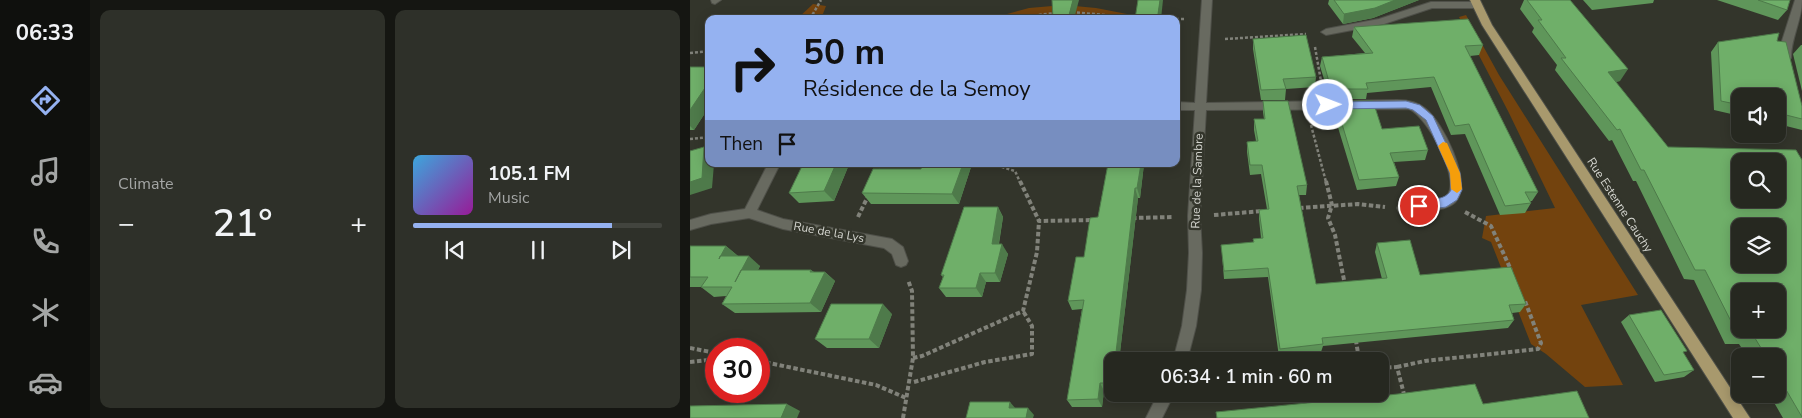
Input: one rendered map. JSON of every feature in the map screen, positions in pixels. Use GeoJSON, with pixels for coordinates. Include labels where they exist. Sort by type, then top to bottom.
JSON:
{"type":"FeatureCollection","features":[{"type":"Feature","properties":{"kind":"main road","name":"Rue Estenne Cauchy"},"geometry":{"type":"LineString","coordinates":[[1476,2],[1491,33],[1742,418]]}},
{"type":"Feature","properties":{"kind":"street","name":"Rue de la Sambre"},"geometry":{"type":"LineString","coordinates":[[1182,352],[1193,312],[1196,246],[1194,216],[1207,0]]}},
{"type":"Feature","properties":{"kind":"street"},"geometry":{"type":"LineString","coordinates":[[1788,68],[1786,44],[1800,0]]}},
{"type":"Feature","properties":{"kind":"street"},"geometry":{"type":"LineString","coordinates":[[1326,32],[1381,22],[1431,5],[1476,2]]}},
{"type":"Feature","properties":{"kind":"street"},"geometry":{"type":"LineString","coordinates":[[1180,106],[1406,104],[1424,112],[1435,128],[1455,173],[1457,190],[1454,197],[1446,202],[1403,208]]}},
{"type":"Feature","properties":{"kind":"street"},"geometry":{"type":"LineString","coordinates":[[750,213],[773,167]]}},
{"type":"Feature","properties":{"kind":"street","name":"Rue de la Lys"},"geometry":{"type":"LineString","coordinates":[[690,225],[711,219],[750,213],[783,224],[887,243],[898,250],[901,261]]}},
{"type":"Feature","properties":{"kind":"street"},"geometry":{"type":"LineString","coordinates":[[1154,418],[1162,402]]}},
{"type":"Feature","properties":{"kind":"path"},"geometry":{"type":"LineString","coordinates":[[812,15],[821,0]]}},
{"type":"Feature","properties":{"kind":"path"},"geometry":{"type":"LineString","coordinates":[[1029,15],[1062,12]]}},
{"type":"Feature","properties":{"kind":"path"},"geometry":{"type":"LineString","coordinates":[[1070,12],[1107,15]]}},
{"type":"Feature","properties":{"kind":"path"},"geometry":{"type":"LineString","coordinates":[[1205,40],[1326,32]]}},
{"type":"Feature","properties":{"kind":"path"},"geometry":{"type":"LineString","coordinates":[[1312,34],[1319,62],[1323,92],[1328,105]]}},
{"type":"Feature","properties":{"kind":"path"},"geometry":{"type":"LineString","coordinates":[[690,54],[705,52]]}},
{"type":"Feature","properties":{"kind":"path"},"geometry":{"type":"LineString","coordinates":[[1305,105],[1332,205],[1328,218],[1335,235],[1346,286]]}},
{"type":"Feature","properties":{"kind":"path"},"geometry":{"type":"LineString","coordinates":[[690,139],[705,137]]}},
{"type":"Feature","properties":{"kind":"path"},"geometry":{"type":"LineString","coordinates":[[876,180],[882,167]]}},
{"type":"Feature","properties":{"kind":"path"},"geometry":{"type":"LineString","coordinates":[[914,382],[985,362],[1032,354],[1032,326],[1023,311],[1037,252],[1039,221],[1015,171],[1002,167]]}},
{"type":"Feature","properties":{"kind":"path"},"geometry":{"type":"LineString","coordinates":[[850,236],[872,188]]}},
{"type":"Feature","properties":{"kind":"path"},"geometry":{"type":"LineString","coordinates":[[1446,202],[1491,226],[1512,271]]}},
{"type":"Feature","properties":{"kind":"path"},"geometry":{"type":"LineString","coordinates":[[1294,208],[1358,204],[1403,208]]}},
{"type":"Feature","properties":{"kind":"path"},"geometry":{"type":"LineString","coordinates":[[1126,218],[1265,211]]}},
{"type":"Feature","properties":{"kind":"path"},"geometry":{"type":"LineString","coordinates":[[1039,221],[1097,220]]}},
{"type":"Feature","properties":{"kind":"path"},"geometry":{"type":"LineString","coordinates":[[901,261],[912,291],[913,358],[903,418]]}},
{"type":"Feature","properties":{"kind":"path"},"geometry":{"type":"LineString","coordinates":[[1389,367],[1425,360],[1538,349],[1542,343],[1523,298]]}},
{"type":"Feature","properties":{"kind":"path"},"geometry":{"type":"LineString","coordinates":[[913,358],[922,356],[1023,311]]}},
{"type":"Feature","properties":{"kind":"path"},"geometry":{"type":"LineString","coordinates":[[1354,332],[1358,352]]}},
{"type":"Feature","properties":{"kind":"path"},"geometry":{"type":"LineString","coordinates":[[690,348],[705,351]]}},
{"type":"Feature","properties":{"kind":"path"},"geometry":{"type":"LineString","coordinates":[[690,362],[705,360]]}},
{"type":"Feature","properties":{"kind":"path"},"geometry":{"type":"LineString","coordinates":[[770,363],[876,385],[906,398]]}},
{"type":"Feature","properties":{"kind":"path"},"geometry":{"type":"LineString","coordinates":[[1397,367],[1406,401]]}},
{"type":"Feature","properties":{"kind":"shaded area"},"geometry":{"type":"Polygon","coordinates":[[[813,4],[826,6],[823,15],[801,15],[813,4]]]}},
{"type":"Feature","properties":{"kind":"shaded area"},"geometry":{"type":"Polygon","coordinates":[[[1064,5],[1096,8],[1127,14],[1174,15],[1004,15],[1029,8],[1064,5]]]}},
{"type":"Feature","properties":{"kind":"shaded area"},"geometry":{"type":"Polygon","coordinates":[[[1466,15],[1499,75],[1638,295],[1581,305],[1623,385],[1585,387],[1546,354],[1531,344],[1491,242],[1482,238],[1486,216],[1555,208],[1508,111],[1459,17],[1466,15]]]}},
{"type":"Feature","properties":{"kind":"building"},"geometry":{"type":"Polygon","coordinates":[[[1052,0],[1073,0],[1069,15],[1053,15],[1052,0]]]}},
{"type":"Feature","properties":{"kind":"building"},"geometry":{"type":"Polygon","coordinates":[[[1138,0],[1160,0],[1158,14],[1161,15],[1136,15],[1138,0]]]}},
{"type":"Feature","properties":{"kind":"building"},"geometry":{"type":"Polygon","coordinates":[[[1334,0],[1395,0],[1375,8],[1344,14],[1334,0]]]}},
{"type":"Feature","properties":{"kind":"building"},"geometry":{"type":"Polygon","coordinates":[[[1527,0],[1570,0],[1628,69],[1608,72],[1668,147],[1796,150],[1802,160],[1802,417],[1786,390],[1786,348],[1761,348],[1755,338],[1786,338],[1786,283],[1731,283],[1731,321],[1705,270],[1695,270],[1644,170],[1641,170],[1620,129],[1617,130],[1561,58],[1566,58],[1538,20],[1542,20],[1527,0]]]}},
{"type":"Feature","properties":{"kind":"building"},"geometry":{"type":"Polygon","coordinates":[[[1758,0],[1790,0],[1787,10],[1758,0]]]}},
{"type":"Feature","properties":{"kind":"building"},"geometry":{"type":"Polygon","coordinates":[[[1468,19],[1483,45],[1465,46],[1538,192],[1525,192],[1531,203],[1505,206],[1469,124],[1455,126],[1434,77],[1366,83],[1368,89],[1331,89],[1322,57],[1373,53],[1354,27],[1468,19]]]}},
{"type":"Feature","properties":{"kind":"building"},"geometry":{"type":"Polygon","coordinates":[[[1779,33],[1777,41],[1786,42],[1802,106],[1802,119],[1786,115],[1786,88],[1731,88],[1731,103],[1721,101],[1718,42],[1779,33]]]}},
{"type":"Feature","properties":{"kind":"building"},"geometry":{"type":"Polygon","coordinates":[[[1306,35],[1316,77],[1283,79],[1286,89],[1261,90],[1253,39],[1306,35]]]}},
{"type":"Feature","properties":{"kind":"building"},"geometry":{"type":"Polygon","coordinates":[[[690,67],[705,67],[705,88],[690,110],[690,67]]]}},
{"type":"Feature","properties":{"kind":"building"},"geometry":{"type":"Polygon","coordinates":[[[1263,101],[1288,101],[1307,185],[1297,186],[1316,284],[1387,278],[1377,243],[1410,240],[1420,275],[1511,267],[1526,304],[1509,305],[1514,320],[1322,338],[1323,344],[1280,349],[1268,268],[1224,271],[1221,245],[1254,242],[1253,239],[1263,238],[1259,210],[1269,209],[1262,165],[1250,165],[1247,142],[1258,141],[1254,119],[1265,119],[1263,101]]]}},
{"type":"Feature","properties":{"kind":"building"},"geometry":{"type":"Polygon","coordinates":[[[1335,101],[1373,101],[1382,129],[1419,126],[1428,150],[1390,153],[1399,177],[1359,180],[1335,101]]]}},
{"type":"Feature","properties":{"kind":"building"},"geometry":{"type":"Polygon","coordinates":[[[704,147],[702,178],[690,182],[690,151],[704,147]]]}},
{"type":"Feature","properties":{"kind":"building"},"geometry":{"type":"Polygon","coordinates":[[[802,167],[835,167],[824,191],[789,193],[802,167]]]}},
{"type":"Feature","properties":{"kind":"building"},"geometry":{"type":"Polygon","coordinates":[[[922,167],[962,167],[952,194],[862,193],[873,169],[921,169],[922,167]]]}},
{"type":"Feature","properties":{"kind":"building"},"geometry":{"type":"Polygon","coordinates":[[[1107,167],[1140,167],[1137,188],[1135,188],[1116,352],[1104,352],[1104,383],[1100,383],[1098,399],[1067,400],[1084,300],[1068,301],[1076,257],[1084,257],[1090,218],[1098,217],[1107,167]]]}},
{"type":"Feature","properties":{"kind":"building"},"geometry":{"type":"Polygon","coordinates":[[[964,207],[998,207],[992,244],[1002,244],[995,273],[980,273],[976,288],[939,288],[944,275],[941,275],[964,207]]]}},
{"type":"Feature","properties":{"kind":"building"},"geometry":{"type":"Polygon","coordinates":[[[690,246],[726,246],[721,256],[749,256],[741,270],[811,270],[810,272],[825,272],[810,303],[722,304],[732,287],[701,287],[708,277],[690,277],[690,246]]]}},
{"type":"Feature","properties":{"kind":"building"},"geometry":{"type":"Polygon","coordinates":[[[831,304],[883,304],[869,339],[815,339],[831,304]]]}},
{"type":"Feature","properties":{"kind":"building"},"geometry":{"type":"Polygon","coordinates":[[[1661,310],[1687,351],[1683,352],[1694,370],[1664,375],[1629,315],[1661,310]]]}},
{"type":"Feature","properties":{"kind":"building"},"geometry":{"type":"Polygon","coordinates":[[[1475,384],[1483,404],[1577,391],[1589,418],[1217,418],[1216,412],[1317,402],[1389,402],[1389,395],[1475,384]]]}},
{"type":"Feature","properties":{"kind":"building"},"geometry":{"type":"Polygon","coordinates":[[[970,402],[1010,402],[1009,408],[1028,408],[1026,418],[966,418],[970,402]]]}},
{"type":"Feature","properties":{"kind":"building"},"geometry":{"type":"Polygon","coordinates":[[[787,404],[781,418],[690,418],[690,406],[787,404]]]}},
{"type":"Feature","properties":{"kind":"slow traffic"},"geometry":{"type":"LineString","coordinates":[[1443,146],[1455,173],[1457,189]]}},
{"type":"Feature","properties":{"kind":"route"},"geometry":{"type":"LineString","coordinates":[[1328,105],[1406,104],[1416,107],[1430,118],[1455,173],[1457,190],[1454,197],[1446,202],[1419,206]]}}]}
